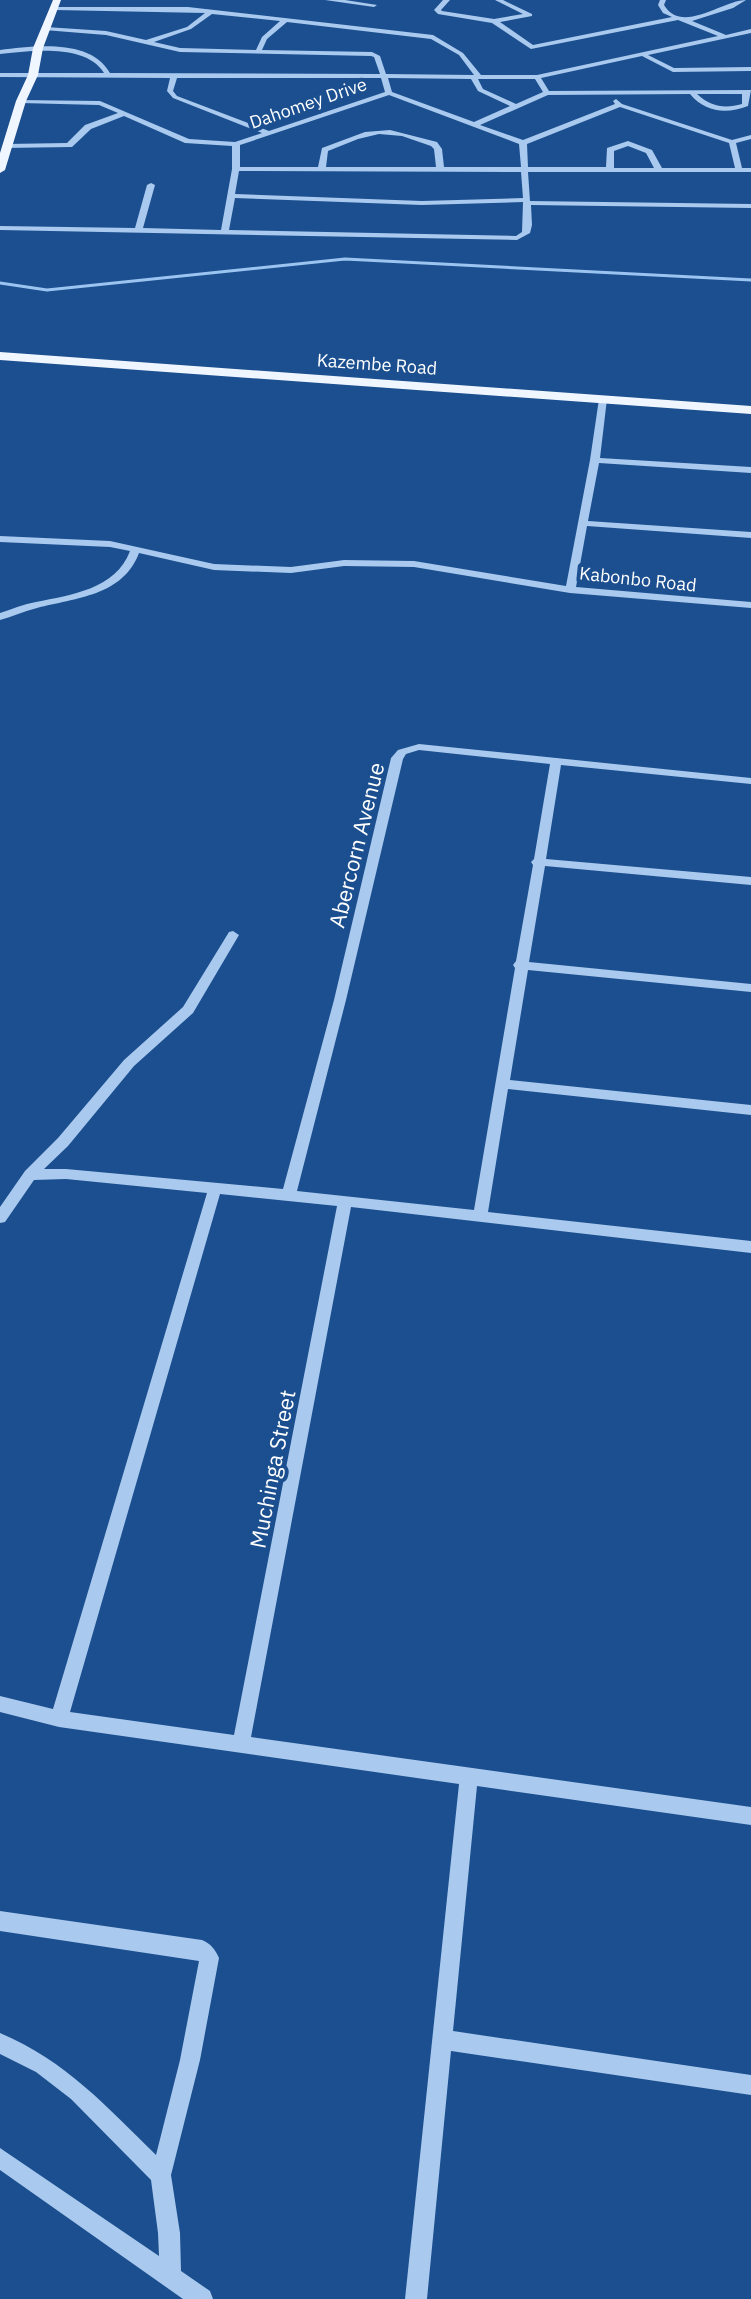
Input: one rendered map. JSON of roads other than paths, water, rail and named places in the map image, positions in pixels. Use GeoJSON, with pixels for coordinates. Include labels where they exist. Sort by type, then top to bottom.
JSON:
{"type":"FeatureCollection","features":[{"type":"Feature","properties":{"kind":"main road"},"geometry":{"type":"LineString","coordinates":[[0,169],[21,101],[33,75],[38,49],[56,4]]}},
{"type":"Feature","properties":{"kind":"main road","name":"Kazembe Road"},"geometry":{"type":"LineString","coordinates":[[0,356],[751,410]]}},
{"type":"Feature","properties":{"kind":"street"},"geometry":{"type":"LineString","coordinates":[[328,0],[376,2]]}},
{"type":"Feature","properties":{"kind":"street"},"geometry":{"type":"LineString","coordinates":[[447,0],[437,10],[440,13],[494,21],[530,15],[498,0]]}},
{"type":"Feature","properties":{"kind":"street"},"geometry":{"type":"LineString","coordinates":[[663,0],[662,9],[726,37]]}},
{"type":"Feature","properties":{"kind":"street"},"geometry":{"type":"LineString","coordinates":[[494,21],[531,47],[539,47],[681,19],[731,7],[743,0]]}},
{"type":"Feature","properties":{"kind":"street"},"geometry":{"type":"LineString","coordinates":[[365,12],[376,2]]}},
{"type":"Feature","properties":{"kind":"street"},"geometry":{"type":"LineString","coordinates":[[56,4],[120,4],[211,11],[441,39],[472,64],[480,90],[517,107]]}},
{"type":"Feature","properties":{"kind":"street"},"geometry":{"type":"LineString","coordinates":[[148,42],[189,28],[211,11]]}},
{"type":"Feature","properties":{"kind":"street"},"geometry":{"type":"LineString","coordinates":[[349,27],[357,19]]}},
{"type":"Feature","properties":{"kind":"street"},"geometry":{"type":"LineString","coordinates":[[258,52],[264,38],[285,21]]}},
{"type":"Feature","properties":{"kind":"street"},"geometry":{"type":"LineString","coordinates":[[46,29],[96,32],[180,50],[372,54],[377,56],[389,93],[523,143],[620,105]]}},
{"type":"Feature","properties":{"kind":"street"},"geometry":{"type":"LineString","coordinates":[[0,75],[537,77],[751,31]]}},
{"type":"Feature","properties":{"kind":"street"},"geometry":{"type":"LineString","coordinates":[[736,35],[751,41]]}},
{"type":"Feature","properties":{"kind":"street"},"geometry":{"type":"LineString","coordinates":[[0,52],[38,49],[67,51],[100,60],[108,75]]}},
{"type":"Feature","properties":{"kind":"street"},"geometry":{"type":"LineString","coordinates":[[645,56],[673,70],[751,69]]}},
{"type":"Feature","properties":{"kind":"street"},"geometry":{"type":"LineString","coordinates":[[174,75],[170,91],[175,97],[268,133]]}},
{"type":"Feature","properties":{"kind":"street"},"geometry":{"type":"LineString","coordinates":[[537,77],[547,93]]}},
{"type":"Feature","properties":{"kind":"street"},"geometry":{"type":"LineString","coordinates":[[476,124],[547,93],[691,91],[748,92],[746,105],[727,109],[704,105],[691,91]]}},
{"type":"Feature","properties":{"kind":"street"},"geometry":{"type":"LineString","coordinates":[[608,92],[620,105],[732,142],[751,137]]}},
{"type":"Feature","properties":{"kind":"street","name":"Dahomey Drive"},"geometry":{"type":"LineString","coordinates":[[236,144],[389,93]]}},
{"type":"Feature","properties":{"kind":"street"},"geometry":{"type":"LineString","coordinates":[[21,101],[100,103],[188,141],[236,144],[233,196],[225,232]]}},
{"type":"Feature","properties":{"kind":"street"},"geometry":{"type":"LineString","coordinates":[[6,146],[69,145],[88,127],[123,114]]}},
{"type":"Feature","properties":{"kind":"street"},"geometry":{"type":"LineString","coordinates":[[322,168],[325,150],[373,131],[386,130],[434,144],[438,149],[440,167]]}},
{"type":"Feature","properties":{"kind":"street"},"geometry":{"type":"LineString","coordinates":[[732,142],[739,169]]}},
{"type":"Feature","properties":{"kind":"street"},"geometry":{"type":"LineString","coordinates":[[0,228],[517,238],[526,233],[528,225],[523,143]]}},
{"type":"Feature","properties":{"kind":"street"},"geometry":{"type":"LineString","coordinates":[[610,169],[610,150],[628,143],[649,152],[659,169]]}},
{"type":"Feature","properties":{"kind":"street"},"geometry":{"type":"LineString","coordinates":[[236,169],[751,170]]}},
{"type":"Feature","properties":{"kind":"street"},"geometry":{"type":"LineString","coordinates":[[139,229],[151,185]]}},
{"type":"Feature","properties":{"kind":"street"},"geometry":{"type":"LineString","coordinates":[[233,196],[422,203],[751,206]]}},
{"type":"Feature","properties":{"kind":"street","name":"Kabonbo Road"},"geometry":{"type":"LineString","coordinates":[[603,399],[595,460],[570,590],[751,605]]}},
{"type":"Feature","properties":{"kind":"street"},"geometry":{"type":"LineString","coordinates":[[595,460],[751,470]]}},
{"type":"Feature","properties":{"kind":"street"},"geometry":{"type":"LineString","coordinates":[[582,523],[751,535]]}},
{"type":"Feature","properties":{"kind":"street"},"geometry":{"type":"LineString","coordinates":[[0,539],[68,540],[136,548],[214,567],[291,570],[344,563],[414,564],[570,590]]}},
{"type":"Feature","properties":{"kind":"street"},"geometry":{"type":"LineString","coordinates":[[0,617],[101,588],[129,567],[136,548]]}},
{"type":"Feature","properties":{"kind":"street","name":"Abercorn Avenue"},"geometry":{"type":"LineString","coordinates":[[289,1195],[340,1000],[397,758],[409,748],[419,747],[751,781]]}},
{"type":"Feature","properties":{"kind":"street"},"geometry":{"type":"LineString","coordinates":[[480,1218],[504,1084],[519,965],[556,762]]}},
{"type":"Feature","properties":{"kind":"street"},"geometry":{"type":"LineString","coordinates":[[537,862],[751,881]]}},
{"type":"Feature","properties":{"kind":"street"},"geometry":{"type":"LineString","coordinates":[[0,1218],[30,1175],[63,1142],[129,1063],[188,1010],[233,935]]}},
{"type":"Feature","properties":{"kind":"street"},"geometry":{"type":"LineString","coordinates":[[519,965],[751,988]]}},
{"type":"Feature","properties":{"kind":"street"},"geometry":{"type":"LineString","coordinates":[[504,1084],[751,1110]]}},
{"type":"Feature","properties":{"kind":"street"},"geometry":{"type":"LineString","coordinates":[[30,1175],[99,1176],[751,1247]]}},
{"type":"Feature","properties":{"kind":"street"},"geometry":{"type":"LineString","coordinates":[[59,1719],[215,1188]]}},
{"type":"Feature","properties":{"kind":"street","name":"Muchinga Street"},"geometry":{"type":"LineString","coordinates":[[241,1744],[345,1202]]}},
{"type":"Feature","properties":{"kind":"street"},"geometry":{"type":"LineString","coordinates":[[0,1704],[59,1719],[751,1816]]}},
{"type":"Feature","properties":{"kind":"street"},"geometry":{"type":"LineString","coordinates":[[416,2299],[469,1776]]}},
{"type":"Feature","properties":{"kind":"street"},"geometry":{"type":"LineString","coordinates":[[0,1921],[202,1950],[209,1958],[190,2060],[161,2175],[169,2233],[170,2277]]}},
{"type":"Feature","properties":{"kind":"street"},"geometry":{"type":"LineString","coordinates":[[441,2039],[751,2085]]}},
{"type":"Feature","properties":{"kind":"street"},"geometry":{"type":"LineString","coordinates":[[0,2043],[43,2065],[78,2092],[161,2175]]}},
{"type":"Feature","properties":{"kind":"street"},"geometry":{"type":"LineString","coordinates":[[0,2158],[202,2299]]}},
{"type":"Feature","properties":{"kind":"waterway"},"geometry":{"type":"LineString","coordinates":[[0,283],[47,290],[345,259],[751,280]]}}]}
